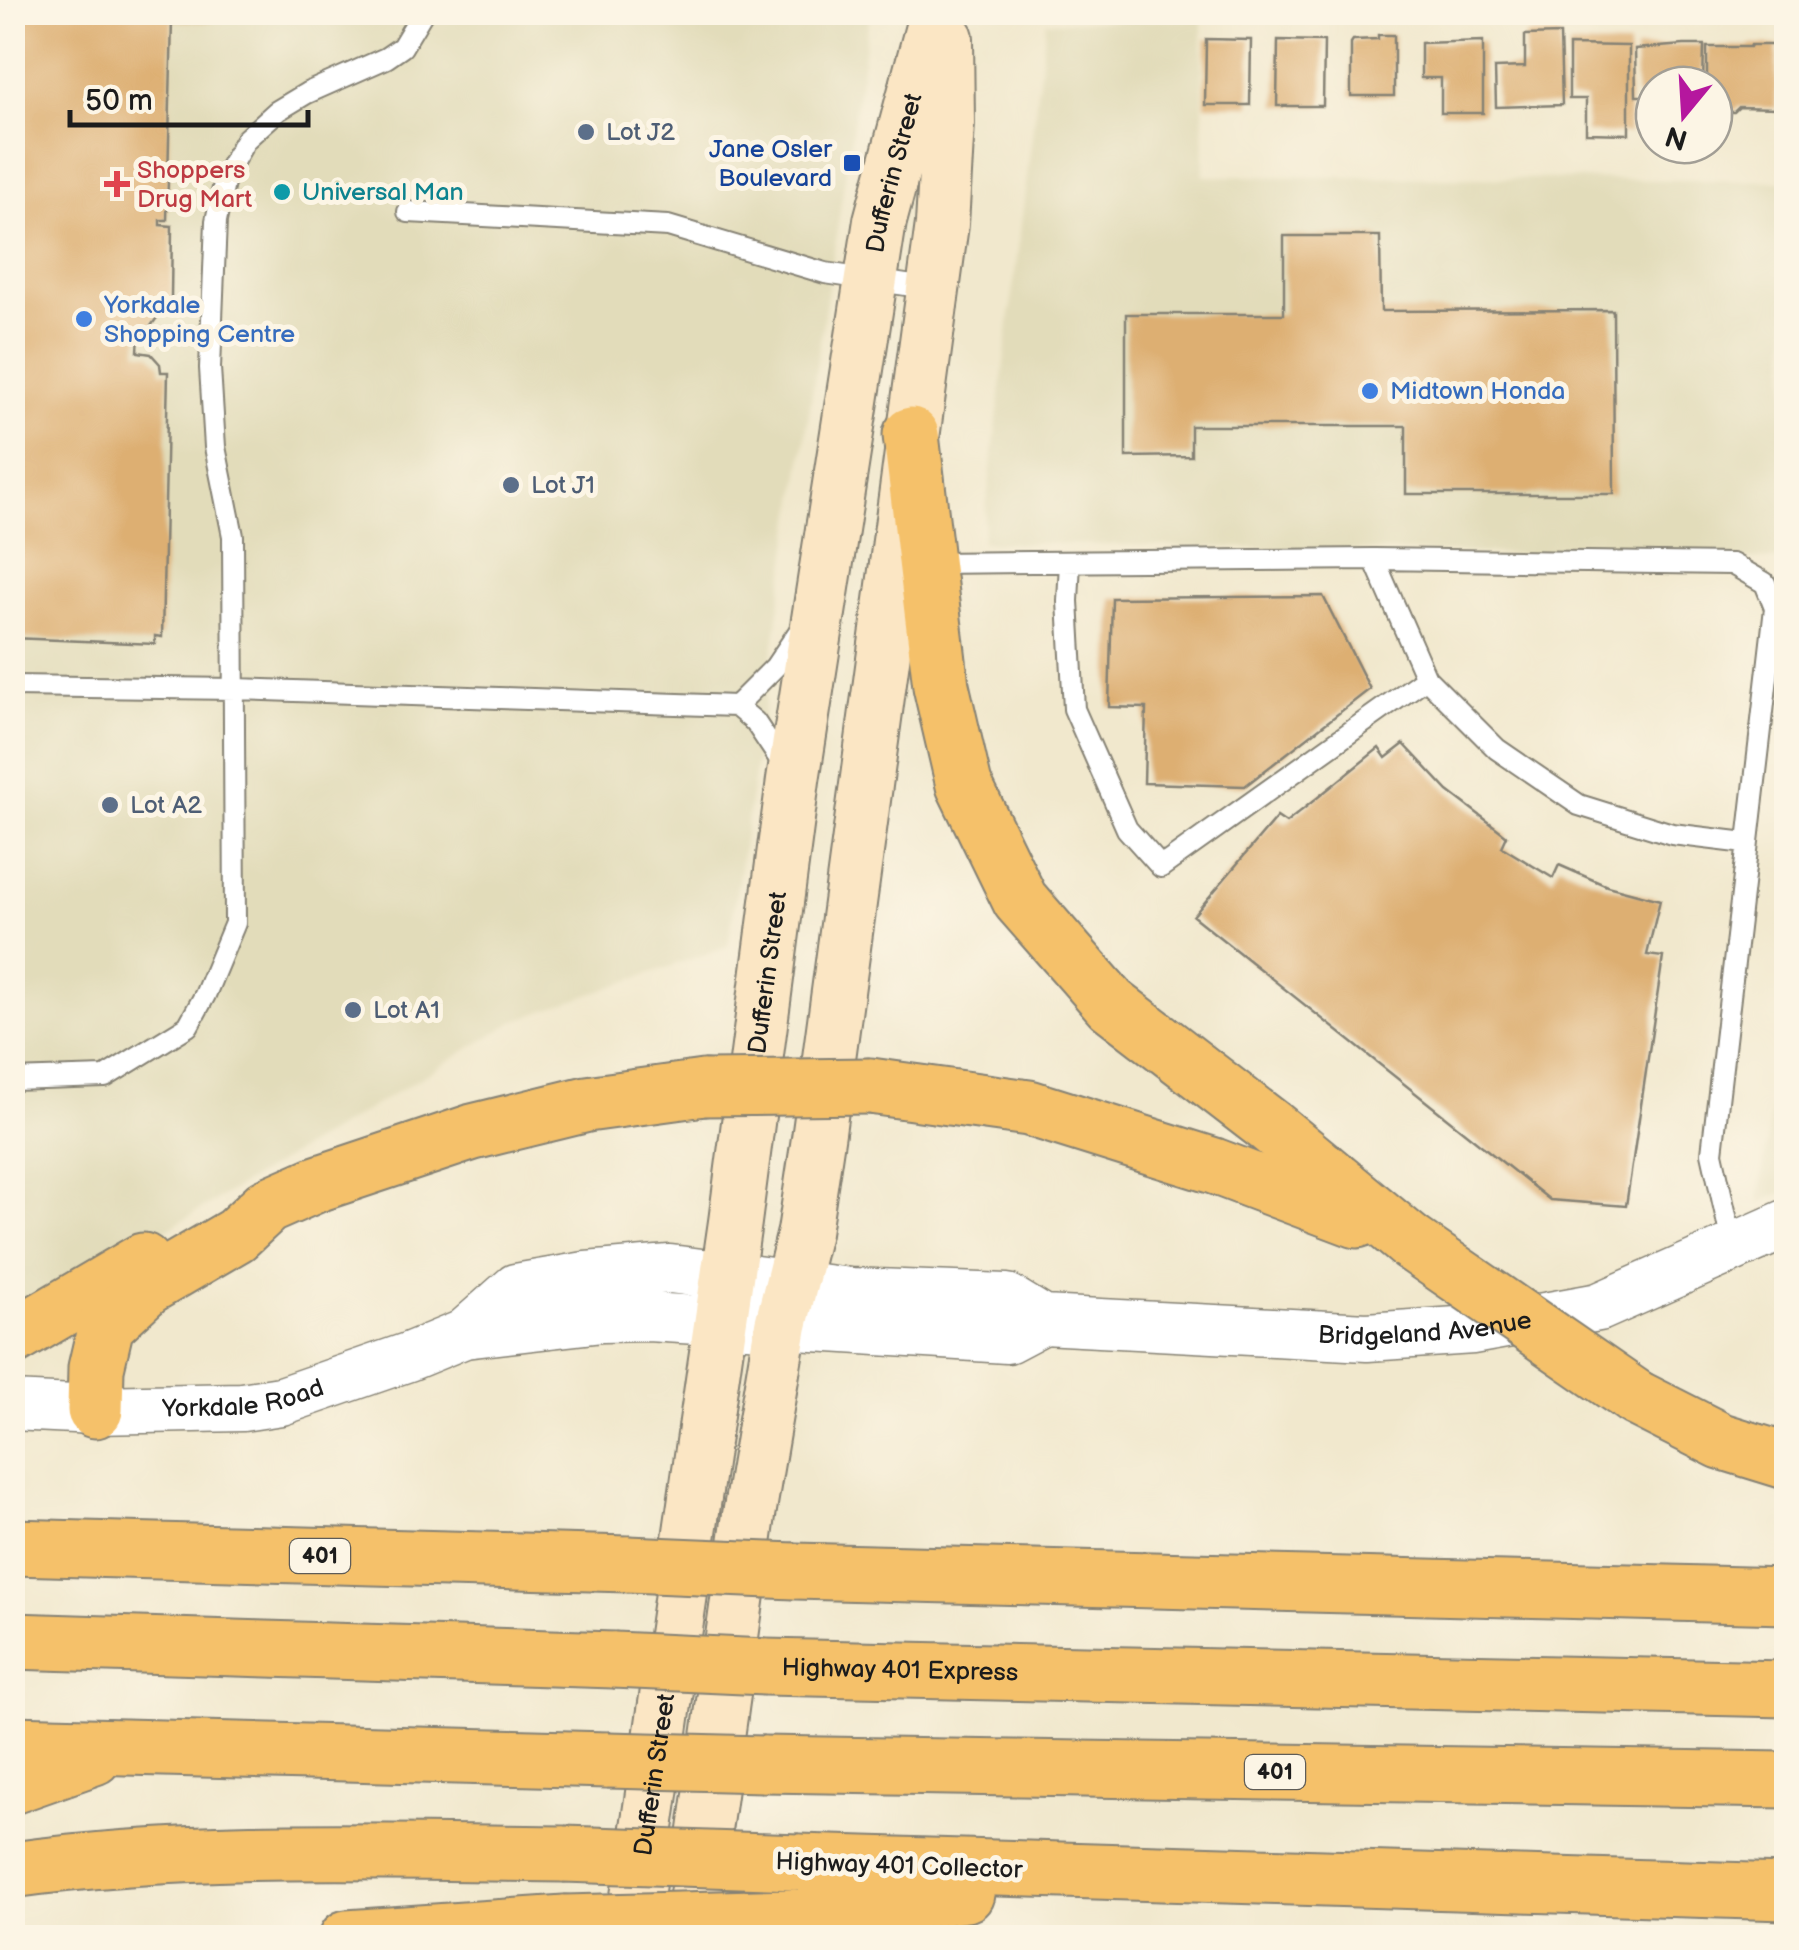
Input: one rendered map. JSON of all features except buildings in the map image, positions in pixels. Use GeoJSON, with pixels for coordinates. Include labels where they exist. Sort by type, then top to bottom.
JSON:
{"type":"FeatureCollection","features":[{"type":"Feature","properties":{"kind":"highway"},"geometry":{"type":"LineString","coordinates":[[911,435],[941,686],[964,784],[1020,900],[1112,1004],[1271,1127],[1410,1242],[1636,1398],[1721,1441],[1786,1461]]}},
{"type":"Feature","properties":{"kind":"highway"},"geometry":{"type":"LineString","coordinates":[[12,1338],[229,1210],[267,1206],[347,1173],[473,1132],[587,1104],[704,1088],[870,1086],[946,1094],[1046,1113],[1307,1198],[1410,1242]]}},
{"type":"Feature","properties":{"kind":"highway"},"geometry":{"type":"LineString","coordinates":[[94,1410],[96,1368],[106,1325],[147,1286],[236,1235],[267,1206]]}},
{"type":"Feature","properties":{"kind":"highway","name":"401"},"geometry":{"type":"LineString","coordinates":[[12,1548],[1786,1596]]}},
{"type":"Feature","properties":{"kind":"highway","name":"Highway 401 Express"},"geometry":{"type":"LineString","coordinates":[[12,1641],[765,1667],[1786,1689]]}},
{"type":"Feature","properties":{"kind":"highway","name":"401"},"geometry":{"type":"LineString","coordinates":[[12,1744],[762,1764],[1786,1780]]}},
{"type":"Feature","properties":{"kind":"highway"},"geometry":{"type":"LineString","coordinates":[[12,1786],[121,1747]]}},
{"type":"Feature","properties":{"kind":"highway","name":"Highway 401 Collector"},"geometry":{"type":"LineString","coordinates":[[12,1870],[171,1856],[364,1852],[564,1854],[1786,1892]]}},
{"type":"Feature","properties":{"kind":"highway"},"geometry":{"type":"LineString","coordinates":[[347,1938],[565,1922],[794,1917],[1118,1874]]}},
{"type":"Feature","properties":{"kind":"main road","name":"Dufferin Street"},"geometry":{"type":"LineString","coordinates":[[631,1938],[793,780],[880,220],[936,12]]}},
{"type":"Feature","properties":{"kind":"main road","name":"Dufferin Street"},"geometry":{"type":"LineString","coordinates":[[690,1938],[749,1515],[786,1305],[804,1232],[934,289],[948,123],[946,12]]}},
{"type":"Feature","properties":{"kind":"street","name":"Bridgeland Avenue"},"geometry":{"type":"LineString","coordinates":[[723,1298],[786,1305],[850,1292],[1006,1298],[1043,1320],[1367,1337],[1472,1330],[1600,1307],[1786,1224]]}},
{"type":"Feature","properties":{"kind":"street","name":"Yorkdale Road"},"geometry":{"type":"LineString","coordinates":[[12,1406],[94,1410],[242,1407],[281,1401],[464,1334],[516,1288],[629,1271],[670,1269],[723,1298]]}},
{"type":"Feature","properties":{"kind":"lane"},"geometry":{"type":"LineString","coordinates":[[12,1080],[105,1077],[188,1026],[206,995],[235,923],[234,536],[215,447],[210,368],[216,221],[226,174],[246,139],[277,111],[307,93],[386,58],[402,46],[423,12]]}},
{"type":"Feature","properties":{"kind":"lane"},"geometry":{"type":"LineString","coordinates":[[408,212],[668,226],[826,273],[934,289]]}},
{"type":"Feature","properties":{"kind":"lane"},"geometry":{"type":"LineString","coordinates":[[926,563],[1374,559],[1732,564],[1765,583],[1775,608],[1712,1154],[1733,1249]]}},
{"type":"Feature","properties":{"kind":"lane"},"geometry":{"type":"LineString","coordinates":[[1374,559],[1426,678],[1497,750],[1579,806],[1672,834],[1746,843]]}},
{"type":"Feature","properties":{"kind":"lane"},"geometry":{"type":"LineString","coordinates":[[1070,562],[1068,601],[1074,708],[1127,829],[1161,867],[1426,678]]}},
{"type":"Feature","properties":{"kind":"lane"},"geometry":{"type":"LineString","coordinates":[[736,706],[775,667],[822,599]]}},
{"type":"Feature","properties":{"kind":"lane"},"geometry":{"type":"LineString","coordinates":[[12,686],[236,689],[736,706],[755,722],[793,780]]}},
{"type":"Feature","properties":{"kind":"shaded area"},"geometry":{"type":"Polygon","coordinates":[[[13,13],[870,13],[728,946],[515,1021],[13,1322],[13,13]]]}},
{"type":"Feature","properties":{"kind":"shaded area"},"geometry":{"type":"Polygon","coordinates":[[[1202,19],[1204,176],[1786,181],[1786,560],[982,542],[1046,22],[1202,19]]]}},
{"type":"Feature","properties":{"kind":"shaded area"},"geometry":{"type":"Polygon","coordinates":[[[1786,991],[1786,1191],[1759,1203],[1786,991]]]}},
{"type":"Feature","properties":{"kind":"place","name":"Lot J2"},"geometry":{"type":"Point","coordinates":[586,132]}},
{"type":"Feature","properties":{"kind":"place","name":"Jane Osler Boulevard"},"geometry":{"type":"Point","coordinates":[852,163]}},
{"type":"Feature","properties":{"kind":"place","name":"Shoppers Drug Mart"},"geometry":{"type":"Point","coordinates":[117,184]}},
{"type":"Feature","properties":{"kind":"place","name":"Universal Man"},"geometry":{"type":"Point","coordinates":[282,192]}},
{"type":"Feature","properties":{"kind":"place","name":"Yorkdale Shopping Centre"},"geometry":{"type":"Point","coordinates":[84,319]}},
{"type":"Feature","properties":{"kind":"place","name":"Midtown Honda"},"geometry":{"type":"Point","coordinates":[1370,391]}},
{"type":"Feature","properties":{"kind":"place","name":"Lot J1"},"geometry":{"type":"Point","coordinates":[511,485]}},
{"type":"Feature","properties":{"kind":"place","name":"Lot A2"},"geometry":{"type":"Point","coordinates":[110,805]}},
{"type":"Feature","properties":{"kind":"place","name":"Lot A1"},"geometry":{"type":"Point","coordinates":[353,1010]}}]}
